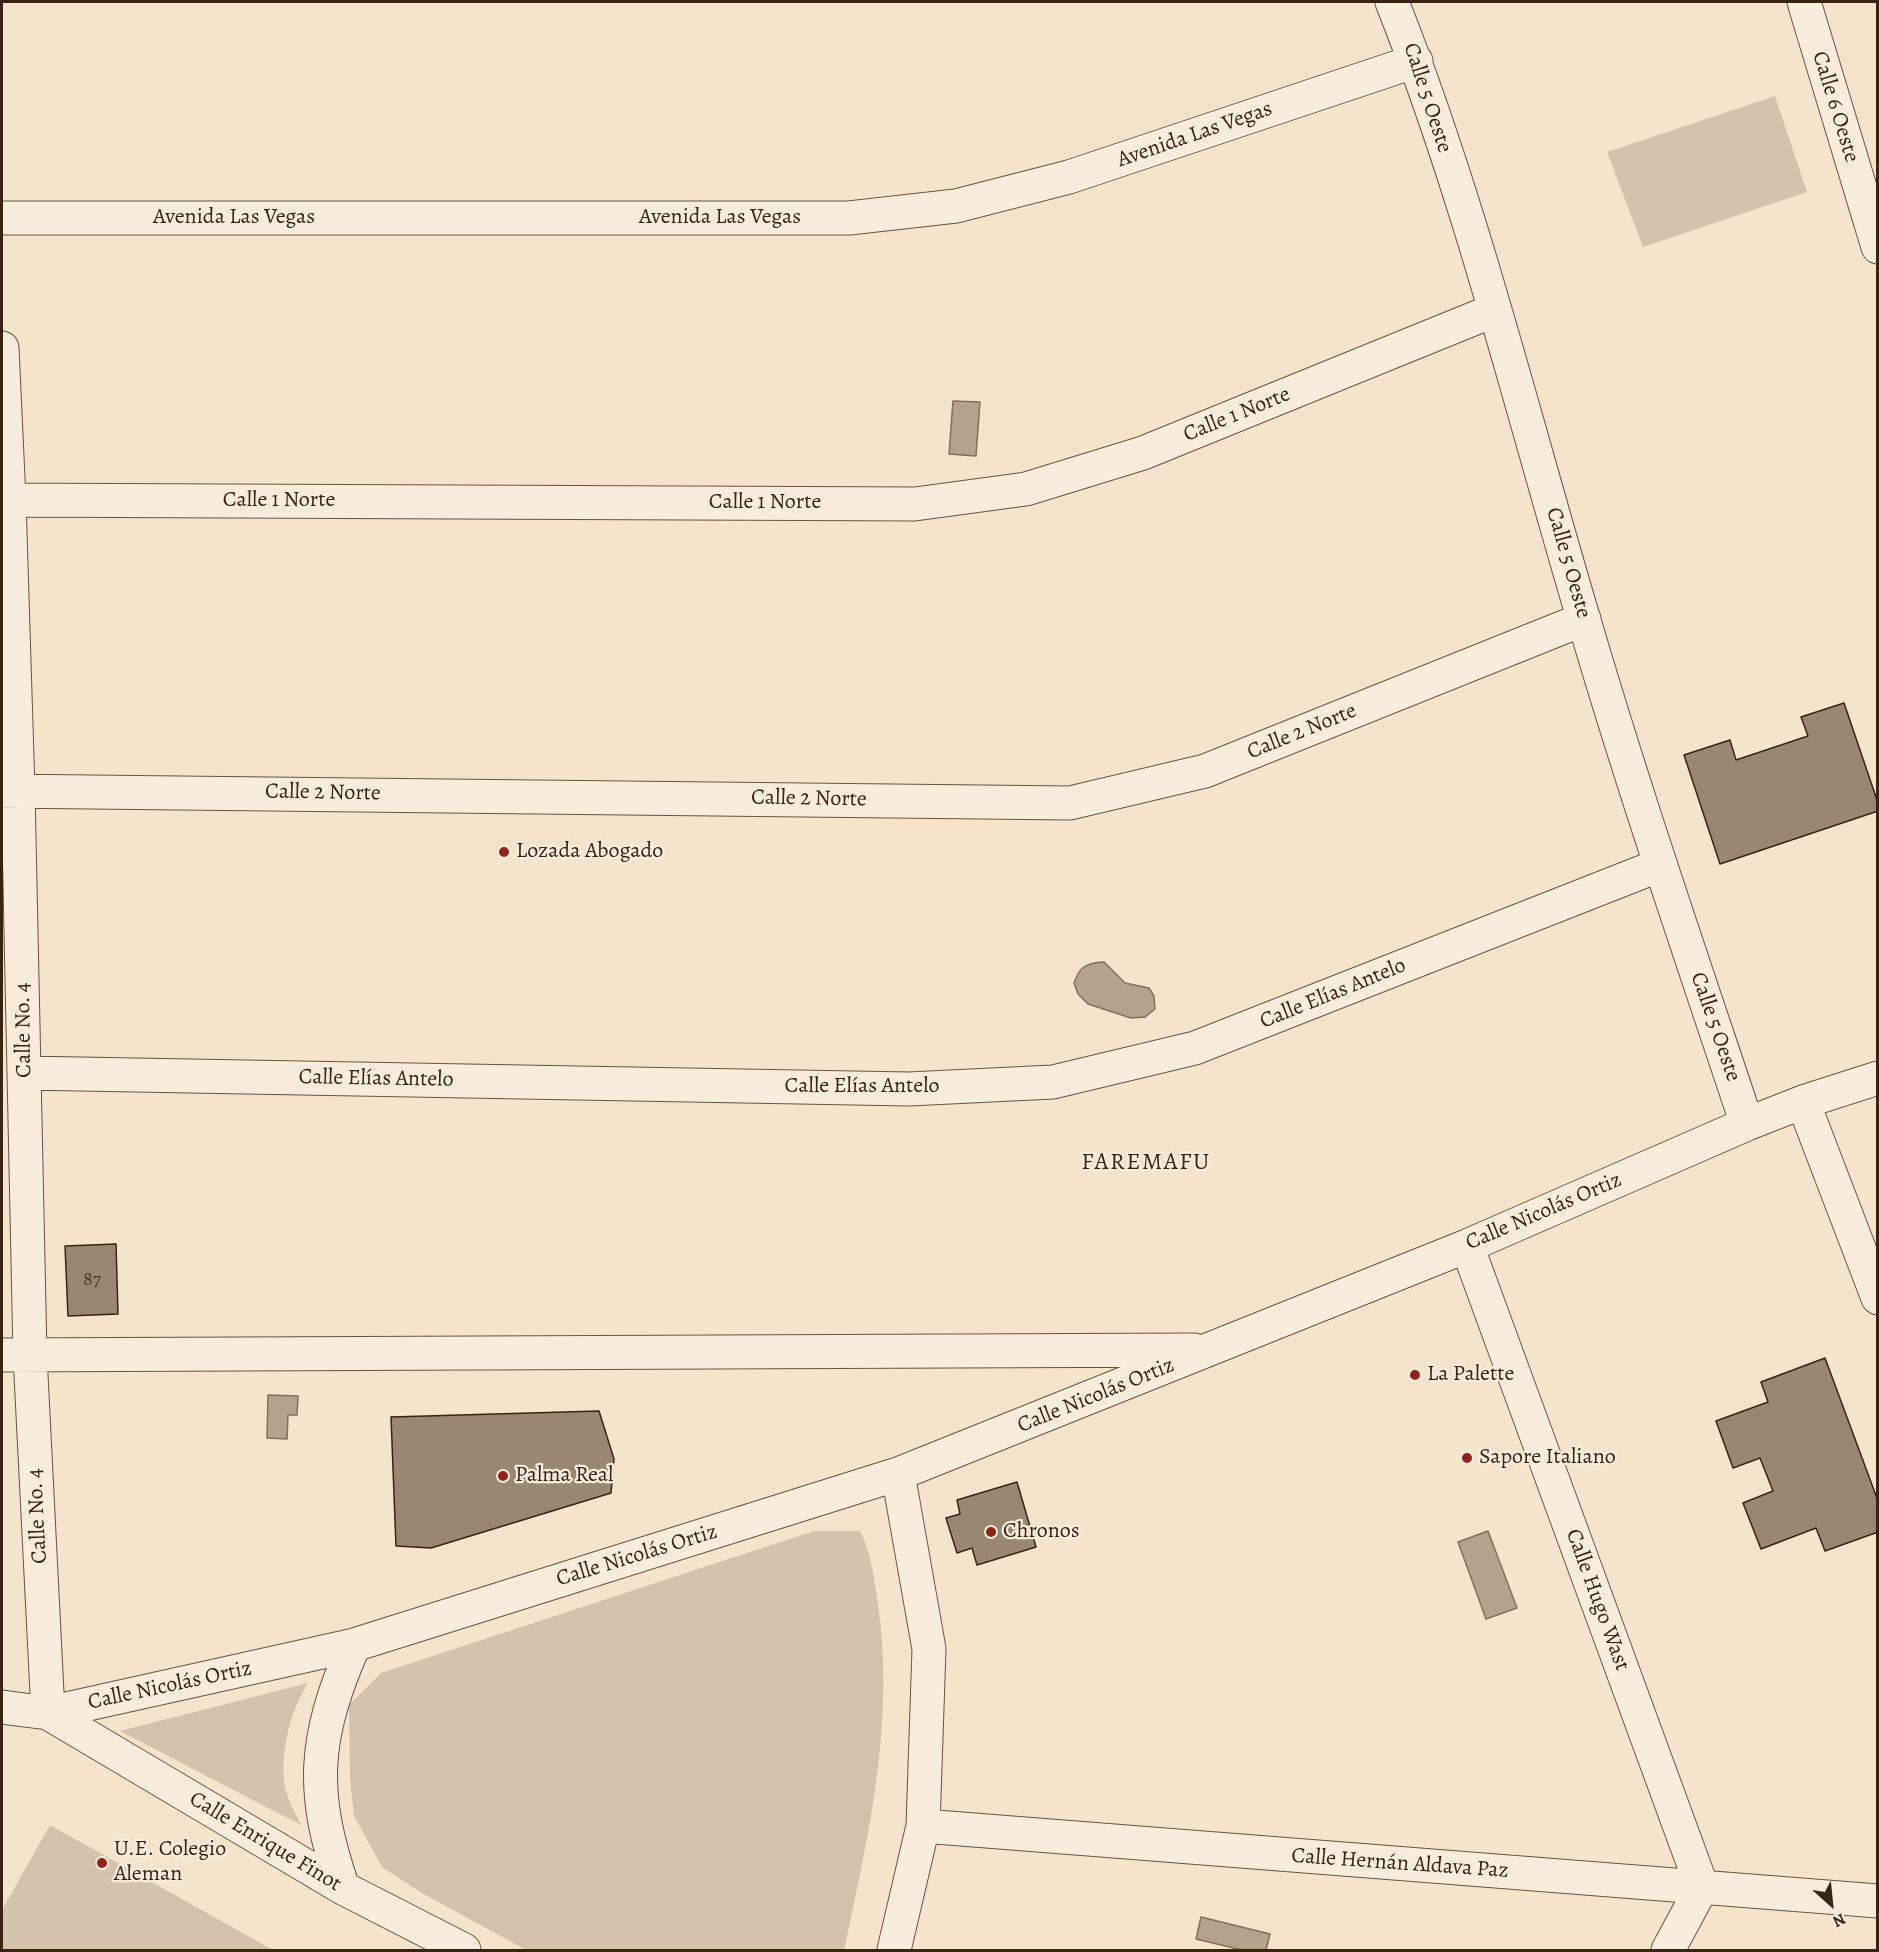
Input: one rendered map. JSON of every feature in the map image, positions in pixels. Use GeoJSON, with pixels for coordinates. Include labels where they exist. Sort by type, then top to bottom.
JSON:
{"type":"FeatureCollection","features":[{"type":"Feature","properties":{"kind":"street","name":"Calle 5 Oeste"},"geometry":{"type":"LineString","coordinates":[[1392,2],[1416,61],[1495,310],[1584,619],[1660,865],[1747,1124]]}},
{"type":"Feature","properties":{"kind":"street","name":"Calle 6 Oeste"},"geometry":{"type":"LineString","coordinates":[[1804,2],[1868,179],[1878,247]]}},
{"type":"Feature","properties":{"kind":"street","name":"Avenida Las Vegas"},"geometry":{"type":"LineString","coordinates":[[2,218],[849,218],[956,206],[1069,177],[1416,61]]}},
{"type":"Feature","properties":{"kind":"street","name":"Calle 1 Norte"},"geometry":{"type":"LineString","coordinates":[[5,500],[915,504],[1026,489],[1143,453],[1495,310]]}},
{"type":"Feature","properties":{"kind":"street","name":"Calle No. 4"},"geometry":{"type":"LineString","coordinates":[[2,348],[10,790],[25,1073],[16,1355],[48,1713]]}},
{"type":"Feature","properties":{"kind":"street","name":"Calle 2 Norte"},"geometry":{"type":"LineString","coordinates":[[10,790],[1070,802],[1205,771],[1584,619]]}},
{"type":"Feature","properties":{"kind":"street","name":"Calle Elías Antelo"},"geometry":{"type":"LineString","coordinates":[[25,1073],[909,1089],[1053,1082],[1195,1048],[1660,865]]}},
{"type":"Feature","properties":{"kind":"street","name":"Calle Nicolás Ortiz"},"geometry":{"type":"LineString","coordinates":[[48,1713],[354,1645],[898,1474],[1467,1246],[1747,1124],[1803,1102],[1878,1078]]}},
{"type":"Feature","properties":{"kind":"street"},"geometry":{"type":"LineString","coordinates":[[1803,1102],[1878,1298]]}},
{"type":"Feature","properties":{"kind":"street","name":"Calle Hugo Wast"},"geometry":{"type":"LineString","coordinates":[[1467,1246],[1702,1887]]}},
{"type":"Feature","properties":{"kind":"street","name":"Calle Nicolás Ortiz"},"geometry":{"type":"LineString","coordinates":[[16,1355],[1212,1350]]}},
{"type":"Feature","properties":{"kind":"street"},"geometry":{"type":"LineString","coordinates":[[894,1950],[923,1826],[929,1649],[898,1474]]}},
{"type":"Feature","properties":{"kind":"street"},"geometry":{"type":"LineString","coordinates":[[343,1888],[327,1841],[320,1791],[322,1741],[333,1692],[354,1645]]}},
{"type":"Feature","properties":{"kind":"street","name":"Calle Enrique Finot"},"geometry":{"type":"LineString","coordinates":[[2,1707],[48,1713],[343,1888],[464,1950]]}},
{"type":"Feature","properties":{"kind":"street","name":"Calle Hernán Aldava Paz"},"geometry":{"type":"LineString","coordinates":[[923,1826],[1878,1901]]}},
{"type":"Feature","properties":{"kind":"street"},"geometry":{"type":"LineString","coordinates":[[1668,1950],[1702,1887]]}},
{"type":"Feature","properties":{"kind":"shaded area"},"geometry":{"type":"Polygon","coordinates":[[[1775,96],[1807,192],[1643,247],[1607,152],[1775,96]]]}},
{"type":"Feature","properties":{"kind":"shaded area"},"geometry":{"type":"Polygon","coordinates":[[[953,401],[980,402],[976,456],[949,454],[953,401]]]}},
{"type":"Feature","properties":{"kind":"shaded area"},"geometry":{"type":"Polygon","coordinates":[[[1104,962],[1125,983],[1149,988],[1154,996],[1155,1009],[1145,1017],[1131,1018],[1088,1004],[1078,994],[1074,983],[1084,966],[1104,962]]]}},
{"type":"Feature","properties":{"kind":"shaded area"},"geometry":{"type":"Polygon","coordinates":[[[268,1395],[298,1396],[297,1415],[288,1415],[287,1439],[267,1438],[268,1395]]]}},
{"type":"Feature","properties":{"kind":"shaded area"},"geometry":{"type":"Polygon","coordinates":[[[814,1531],[860,1531],[873,1571],[882,1642],[882,1731],[877,1775],[844,1950],[526,1950],[422,1893],[382,1867],[354,1816],[350,1780],[349,1705],[381,1673],[814,1531]]]}},
{"type":"Feature","properties":{"kind":"shaded area"},"geometry":{"type":"Polygon","coordinates":[[[1488,1531],[1517,1608],[1486,1619],[1458,1542],[1488,1531]]]}},
{"type":"Feature","properties":{"kind":"shaded area"},"geometry":{"type":"Polygon","coordinates":[[[308,1683],[288,1730],[283,1768],[286,1792],[301,1825],[120,1731],[308,1683]]]}},
{"type":"Feature","properties":{"kind":"shaded area"},"geometry":{"type":"Polygon","coordinates":[[[50,1825],[273,1950],[2,1950],[2,1910],[50,1825]]]}},
{"type":"Feature","properties":{"kind":"shaded area"},"geometry":{"type":"Polygon","coordinates":[[[1201,1917],[1270,1934],[1266,1950],[1242,1950],[1196,1939],[1201,1917]]]}},
{"type":"Feature","properties":{"kind":"building"},"geometry":{"type":"Polygon","coordinates":[[[1844,703],[1878,803],[1878,811],[1720,864],[1684,755],[1730,740],[1736,760],[1808,736],[1801,717],[1844,703]]]}},
{"type":"Feature","properties":{"kind":"building"},"geometry":{"type":"Polygon","coordinates":[[[116,1244],[118,1314],[68,1316],[65,1246],[116,1244]]]}},
{"type":"Feature","properties":{"kind":"building"},"geometry":{"type":"Polygon","coordinates":[[[1825,1358],[1878,1501],[1878,1532],[1825,1551],[1816,1528],[1761,1549],[1743,1503],[1773,1491],[1760,1458],[1733,1468],[1716,1421],[1768,1402],[1761,1382],[1825,1358]]]}},
{"type":"Feature","properties":{"kind":"building","name":"Palma Real"},"geometry":{"type":"Polygon","coordinates":[[[599,1411],[614,1459],[611,1493],[431,1548],[396,1546],[391,1417],[599,1411]]]}},
{"type":"Feature","properties":{"kind":"building","name":"Chronos"},"geometry":{"type":"Polygon","coordinates":[[[1017,1482],[1036,1547],[977,1565],[972,1548],[957,1553],[946,1518],[960,1514],[957,1500],[1017,1482]]]}},
{"type":"Feature","properties":{"kind":"place","name":"Lozada Abogado"},"geometry":{"type":"Point","coordinates":[504,852]}},
{"type":"Feature","properties":{"kind":"place","name":"La Palette"},"geometry":{"type":"Point","coordinates":[1415,1375]}},
{"type":"Feature","properties":{"kind":"place","name":"Sapore Italiano"},"geometry":{"type":"Point","coordinates":[1467,1458]}},
{"type":"Feature","properties":{"kind":"place","name":"Palma Real"},"geometry":{"type":"Point","coordinates":[503,1476]}},
{"type":"Feature","properties":{"kind":"place","name":"Chronos"},"geometry":{"type":"Point","coordinates":[991,1532]}},
{"type":"Feature","properties":{"kind":"place","name":"U.E. Colegio Aleman"},"geometry":{"type":"Point","coordinates":[102,1863]}},
{"type":"Feature","properties":{"kind":"district","name":"FAREMAFU"},"geometry":{"type":"Point","coordinates":[1146,1163]}}]}
